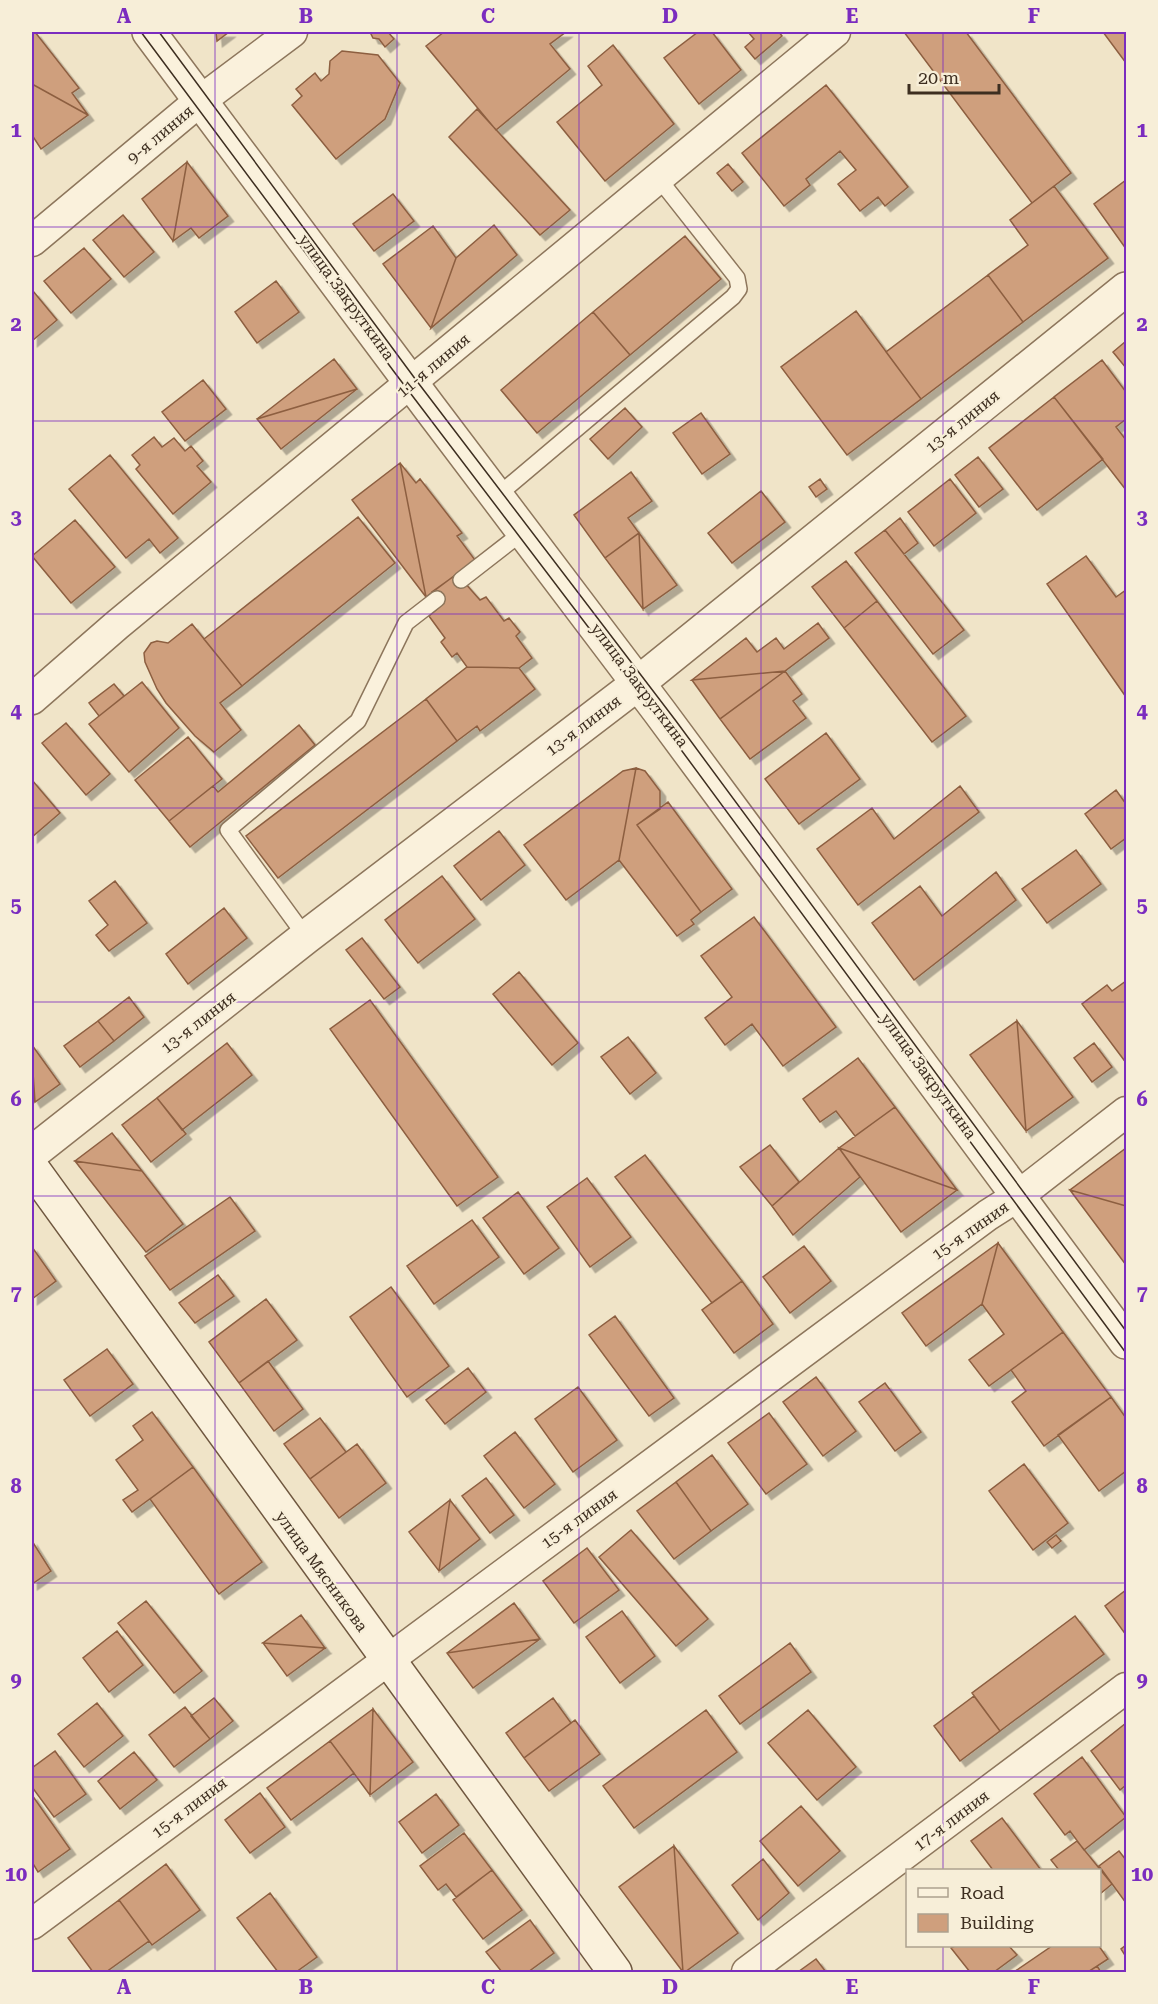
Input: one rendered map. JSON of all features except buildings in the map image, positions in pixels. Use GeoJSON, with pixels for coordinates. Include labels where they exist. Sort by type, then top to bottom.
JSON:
{"type":"FeatureCollection","features":[{"type":"Feature","properties":{"kind":"street","name":"улица Закруткина"},"geometry":{"type":"LineString","coordinates":[[149,32],[411,384],[638,683],[1126,1342]]}},
{"type":"Feature","properties":{"kind":"street","name":"9-я линия"},"geometry":{"type":"LineString","coordinates":[[32,241],[201,100],[292,32]]}},
{"type":"Feature","properties":{"kind":"street","name":"11-я линия"},"geometry":{"type":"LineString","coordinates":[[32,699],[117,625],[835,32]]}},
{"type":"Feature","properties":{"kind":"street","name":"13-я линия"},"geometry":{"type":"LineString","coordinates":[[32,1153],[306,937],[638,683],[1126,289]]}},
{"type":"Feature","properties":{"kind":"street","name":"15-я линия"},"geometry":{"type":"LineString","coordinates":[[32,1924],[988,1215],[1018,1196],[1126,1112]]}},
{"type":"Feature","properties":{"kind":"street","name":"улица Мясникова"},"geometry":{"type":"LineString","coordinates":[[32,1168],[615,1972]]}},
{"type":"Feature","properties":{"kind":"street","name":"17-я линия"},"geometry":{"type":"LineString","coordinates":[[747,1972],[1126,1688]]}},
{"type":"Feature","properties":{"kind":"lane"},"geometry":{"type":"LineString","coordinates":[[497,496],[733,297],[739,289],[736,278],[659,179]]}},
{"type":"Feature","properties":{"kind":"lane"},"geometry":{"type":"LineString","coordinates":[[461,580],[524,531]]}},
{"type":"Feature","properties":{"kind":"lane"},"geometry":{"type":"LineString","coordinates":[[306,937],[228,830],[358,721],[406,623],[437,599]]}},
{"type":"Feature","properties":{"kind":"tram line"},"geometry":{"type":"LineString","coordinates":[[141,32],[395,373],[665,728],[1126,1353]]}},
{"type":"Feature","properties":{"kind":"tram line"},"geometry":{"type":"LineString","coordinates":[[159,32],[416,380],[676,721],[1126,1331]]}}]}
